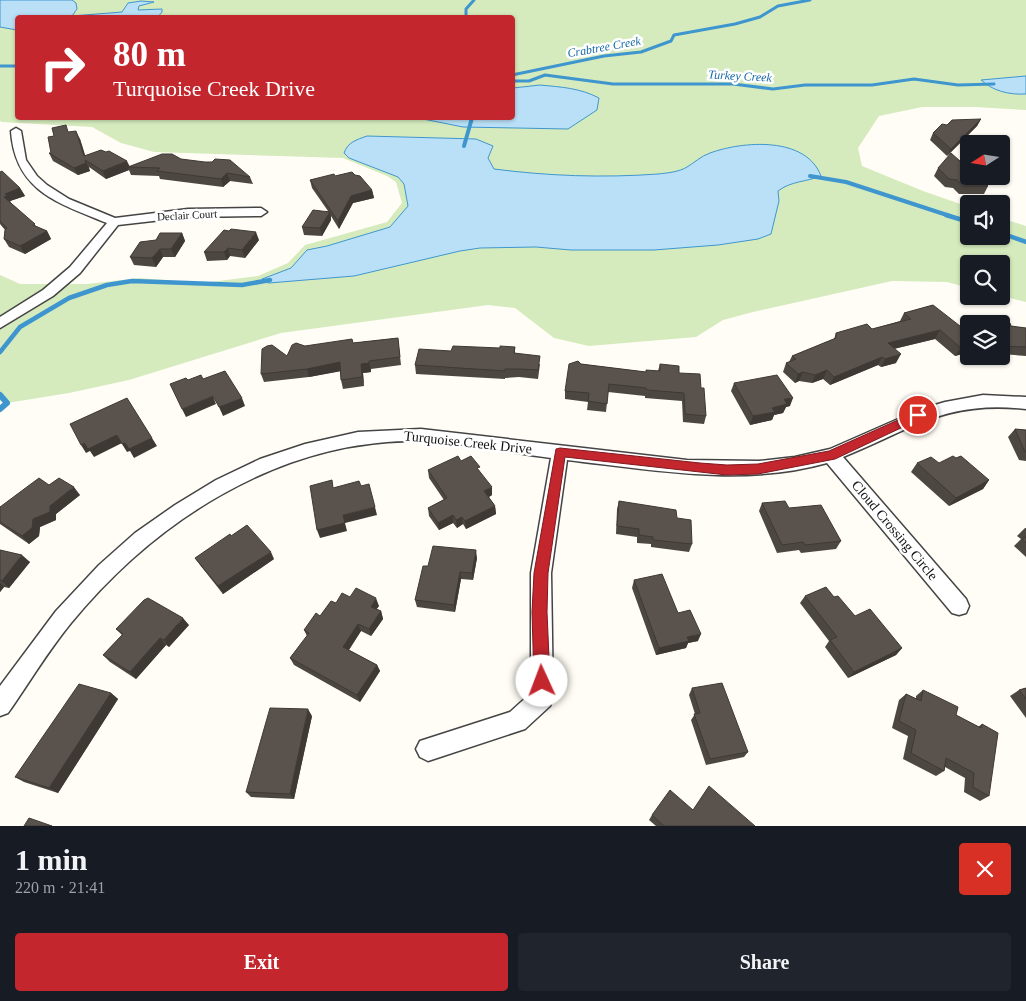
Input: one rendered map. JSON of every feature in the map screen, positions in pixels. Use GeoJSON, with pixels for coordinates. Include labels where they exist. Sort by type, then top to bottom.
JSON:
{"type":"FeatureCollection","features":[{"type":"Feature","properties":{"kind":"street"},"geometry":{"type":"LineString","coordinates":[[0,323],[48,293],[75,270],[114,222],[49,192],[36,181],[24,168],[18,149],[16,131]]}},
{"type":"Feature","properties":{"kind":"street","name":"Declair Court"},"geometry":{"type":"LineString","coordinates":[[114,222],[188,213],[261,212]]}},
{"type":"Feature","properties":{"kind":"street","name":"Turquoise Creek Drive"},"geometry":{"type":"LineString","coordinates":[[0,705],[72,608],[127,552],[158,526],[193,502],[242,474],[317,447],[382,436],[426,435],[727,470],[785,465],[831,455],[918,415],[951,404],[983,400],[1026,403]]}},
{"type":"Feature","properties":{"kind":"street"},"geometry":{"type":"LineString","coordinates":[[428,748],[517,721],[542,698],[541,573],[560,452]]}},
{"type":"Feature","properties":{"kind":"street","name":"Cloud Crossing Circle"},"geometry":{"type":"LineString","coordinates":[[831,455],[959,606]]}},
{"type":"Feature","properties":{"kind":"green space"},"geometry":{"type":"Polygon","coordinates":[[[0,0],[1026,0],[1026,110],[975,107],[922,107],[879,116],[858,148],[862,166],[960,204],[960,245],[1010,245],[1010,221],[1026,226],[1026,302],[1010,298],[1010,255],[960,255],[960,286],[947,282],[892,281],[723,320],[696,337],[589,346],[554,338],[515,308],[488,305],[281,333],[129,380],[69,393],[7,403],[0,401],[0,275],[20,284],[87,284],[139,278],[203,283],[258,276],[288,263],[305,245],[387,222],[402,203],[396,182],[387,176],[343,158],[154,152],[121,143],[92,127],[0,121],[0,0]]]}},
{"type":"Feature","properties":{"kind":"water"},"geometry":{"type":"Polygon","coordinates":[[[0,0],[72,0],[76,3],[77,9],[73,15],[15,15],[15,30],[0,27],[0,0]]]}},
{"type":"Feature","properties":{"kind":"water"},"geometry":{"type":"Polygon","coordinates":[[[141,1],[154,2],[139,6],[138,10],[162,9],[160,15],[84,15],[122,12],[128,3],[141,1]]]}},
{"type":"Feature","properties":{"kind":"water"},"geometry":{"type":"Polygon","coordinates":[[[1026,76],[1026,94],[1013,94],[1002,91],[991,87],[981,80],[1026,76]]]}},
{"type":"Feature","properties":{"kind":"water"},"geometry":{"type":"Polygon","coordinates":[[[540,85],[570,88],[585,92],[599,98],[597,110],[568,129],[463,127],[428,120],[515,120],[515,88],[540,85]]]}},
{"type":"Feature","properties":{"kind":"water"},"geometry":{"type":"Polygon","coordinates":[[[367,136],[476,139],[493,146],[488,158],[494,169],[576,176],[669,173],[684,169],[707,154],[724,149],[756,144],[772,145],[788,148],[802,154],[813,163],[821,176],[793,183],[778,191],[779,201],[771,234],[758,239],[718,245],[654,250],[571,250],[536,247],[480,248],[354,276],[264,282],[262,279],[291,268],[307,250],[390,227],[408,206],[404,184],[398,177],[349,158],[344,153],[350,144],[367,136]]]}},
{"type":"Feature","properties":{"kind":"building"},"geometry":{"type":"Polygon","coordinates":[[[981,119],[965,135],[960,135],[960,140],[951,149],[933,133],[942,124],[947,125],[952,120],[981,119]]]}},
{"type":"Feature","properties":{"kind":"building"},"geometry":{"type":"Polygon","coordinates":[[[66,125],[68,132],[76,131],[84,156],[101,150],[109,151],[127,161],[103,171],[85,160],[86,163],[74,168],[49,153],[51,153],[48,137],[54,136],[52,128],[66,125]]]}},
{"type":"Feature","properties":{"kind":"building"},"geometry":{"type":"Polygon","coordinates":[[[951,153],[960,161],[960,183],[957,180],[949,179],[938,168],[951,153]]]}},
{"type":"Feature","properties":{"kind":"building"},"geometry":{"type":"Polygon","coordinates":[[[162,154],[172,154],[181,159],[205,162],[212,162],[215,159],[230,160],[250,177],[227,173],[221,179],[157,171],[160,168],[128,167],[162,154]]]}},
{"type":"Feature","properties":{"kind":"building"},"geometry":{"type":"Polygon","coordinates":[[[2,171],[20,188],[5,194],[7,196],[4,197],[35,224],[33,225],[47,231],[20,246],[4,239],[7,228],[0,221],[0,172],[2,171]]]}},
{"type":"Feature","properties":{"kind":"building"},"geometry":{"type":"Polygon","coordinates":[[[352,172],[360,176],[372,190],[351,196],[338,221],[310,180],[352,172]]]}},
{"type":"Feature","properties":{"kind":"building"},"geometry":{"type":"Polygon","coordinates":[[[962,185],[988,186],[963,186],[962,185]]]}},
{"type":"Feature","properties":{"kind":"building"},"geometry":{"type":"Polygon","coordinates":[[[313,210],[330,212],[320,228],[302,227],[313,210]]]}},
{"type":"Feature","properties":{"kind":"building"},"geometry":{"type":"Polygon","coordinates":[[[231,229],[256,232],[242,250],[228,248],[224,252],[204,252],[224,230],[229,231],[231,229]]]}},
{"type":"Feature","properties":{"kind":"building"},"geometry":{"type":"Polygon","coordinates":[[[160,233],[182,233],[171,249],[160,249],[152,258],[130,257],[140,242],[156,240],[160,233]]]}},
{"type":"Feature","properties":{"kind":"building"},"geometry":{"type":"Polygon","coordinates":[[[933,305],[960,326],[960,347],[940,330],[888,343],[901,354],[885,359],[882,357],[834,377],[827,370],[815,375],[803,372],[798,374],[786,363],[796,359],[792,356],[836,338],[836,333],[867,324],[872,329],[911,319],[904,313],[933,305]]]}},
{"type":"Feature","properties":{"kind":"building"},"geometry":{"type":"Polygon","coordinates":[[[1010,323],[1011,326],[1026,328],[1026,347],[1010,346],[1010,323]]]}},
{"type":"Feature","properties":{"kind":"building"},"geometry":{"type":"Polygon","coordinates":[[[398,338],[400,357],[369,361],[369,363],[361,364],[362,377],[341,380],[340,362],[307,369],[261,374],[262,349],[267,346],[272,345],[287,356],[292,345],[296,343],[305,346],[352,339],[353,343],[398,338]]]}},
{"type":"Feature","properties":{"kind":"building"},"geometry":{"type":"Polygon","coordinates":[[[453,346],[515,347],[514,353],[540,356],[538,370],[505,369],[505,371],[415,365],[419,349],[451,351],[453,346]]]}},
{"type":"Feature","properties":{"kind":"building"},"geometry":{"type":"Polygon","coordinates":[[[578,361],[581,364],[646,372],[646,370],[660,371],[660,364],[679,366],[679,373],[700,374],[701,388],[704,388],[706,416],[685,414],[684,393],[647,390],[646,388],[609,384],[607,404],[588,401],[589,393],[565,391],[569,364],[578,361]]]}},
{"type":"Feature","properties":{"kind":"building"},"geometry":{"type":"Polygon","coordinates":[[[225,371],[242,398],[219,407],[213,396],[182,409],[170,384],[201,375],[203,379],[225,371]]]}},
{"type":"Feature","properties":{"kind":"building"},"geometry":{"type":"Polygon","coordinates":[[[777,375],[793,398],[784,399],[787,404],[772,408],[775,412],[753,416],[734,383],[777,375]]]}},
{"type":"Feature","properties":{"kind":"building"},"geometry":{"type":"Polygon","coordinates":[[[127,398],[152,438],[129,449],[125,443],[122,444],[117,435],[88,449],[84,443],[81,445],[70,424],[127,398]]]}},
{"type":"Feature","properties":{"kind":"building"},"geometry":{"type":"Polygon","coordinates":[[[1015,429],[1026,430],[1026,452],[1025,452],[1015,429]]]}},
{"type":"Feature","properties":{"kind":"building"},"geometry":{"type":"Polygon","coordinates":[[[458,456],[461,461],[471,456],[480,467],[477,468],[492,487],[484,491],[495,506],[465,521],[462,517],[456,520],[453,515],[438,523],[428,508],[447,498],[428,470],[458,456]]]}},
{"type":"Feature","properties":{"kind":"building"},"geometry":{"type":"Polygon","coordinates":[[[953,456],[956,458],[961,456],[989,480],[956,498],[917,463],[931,457],[939,463],[953,456]]]}},
{"type":"Feature","properties":{"kind":"building"},"geometry":{"type":"Polygon","coordinates":[[[39,478],[49,485],[59,478],[74,487],[50,506],[50,512],[33,519],[32,528],[22,536],[0,522],[0,507],[39,478]]]}},
{"type":"Feature","properties":{"kind":"building"},"geometry":{"type":"Polygon","coordinates":[[[332,480],[333,488],[359,481],[361,486],[369,484],[375,507],[343,515],[345,523],[317,530],[310,486],[332,480]]]}},
{"type":"Feature","properties":{"kind":"building"},"geometry":{"type":"Polygon","coordinates":[[[619,501],[676,510],[677,518],[691,520],[692,544],[653,540],[653,537],[639,535],[639,529],[617,526],[619,501]]]}},
{"type":"Feature","properties":{"kind":"building"},"geometry":{"type":"Polygon","coordinates":[[[785,501],[789,508],[821,505],[841,541],[805,545],[803,542],[782,545],[762,503],[785,501]]]}},
{"type":"Feature","properties":{"kind":"building"},"geometry":{"type":"Polygon","coordinates":[[[247,525],[271,552],[218,586],[195,558],[230,534],[231,536],[247,525]]]}},
{"type":"Feature","properties":{"kind":"building"},"geometry":{"type":"Polygon","coordinates":[[[433,546],[476,550],[472,573],[460,572],[454,605],[415,600],[423,566],[428,566],[433,546]]]}},
{"type":"Feature","properties":{"kind":"building"},"geometry":{"type":"Polygon","coordinates":[[[0,550],[22,555],[2,581],[0,580],[0,550]]]}},
{"type":"Feature","properties":{"kind":"building"},"geometry":{"type":"Polygon","coordinates":[[[662,574],[678,613],[690,610],[701,634],[687,637],[689,641],[659,648],[634,580],[662,574]]]}},
{"type":"Feature","properties":{"kind":"building"},"geometry":{"type":"Polygon","coordinates":[[[826,587],[834,597],[838,596],[855,616],[870,609],[902,648],[854,672],[830,640],[837,637],[805,596],[826,587]]]}},
{"type":"Feature","properties":{"kind":"building"},"geometry":{"type":"Polygon","coordinates":[[[356,588],[376,598],[371,607],[381,611],[369,629],[358,624],[343,647],[377,665],[357,695],[290,658],[309,633],[304,630],[316,613],[320,616],[331,601],[336,603],[342,593],[350,597],[356,588]]]}},
{"type":"Feature","properties":{"kind":"building"},"geometry":{"type":"Polygon","coordinates":[[[148,598],[183,618],[164,640],[160,638],[130,672],[103,655],[123,634],[116,629],[148,598]]]}},
{"type":"Feature","properties":{"kind":"building"},"geometry":{"type":"Polygon","coordinates":[[[722,683],[748,752],[710,759],[694,714],[700,713],[692,688],[722,683]]]}},
{"type":"Feature","properties":{"kind":"building"},"geometry":{"type":"Polygon","coordinates":[[[79,684],[111,693],[49,788],[15,777],[79,684]]]}},
{"type":"Feature","properties":{"kind":"building"},"geometry":{"type":"Polygon","coordinates":[[[1026,688],[1026,699],[1019,690],[1026,688]]]}},
{"type":"Feature","properties":{"kind":"building"},"geometry":{"type":"Polygon","coordinates":[[[923,690],[958,707],[956,715],[981,728],[982,724],[998,733],[989,796],[973,787],[974,773],[946,758],[944,771],[911,753],[916,730],[899,721],[906,694],[921,701],[923,690]]]}},
{"type":"Feature","properties":{"kind":"building"},"geometry":{"type":"Polygon","coordinates":[[[270,708],[308,709],[290,794],[246,792],[270,708]]]}},
{"type":"Feature","properties":{"kind":"building"},"geometry":{"type":"Polygon","coordinates":[[[709,786],[755,826],[664,826],[652,815],[670,790],[693,810],[709,786]]]}},
{"type":"Feature","properties":{"kind":"building"},"geometry":{"type":"Polygon","coordinates":[[[29,818],[52,826],[24,826],[29,818]]]}},
{"type":"Feature","properties":{"kind":"waterway"},"geometry":{"type":"LineString","coordinates":[[466,15],[466,9],[474,0]]}},
{"type":"Feature","properties":{"kind":"waterway","name":"Crabtree Creek"},"geometry":{"type":"LineString","coordinates":[[515,74],[604,56],[641,52],[671,41],[674,35],[735,24],[760,17],[778,6],[810,0]]}},
{"type":"Feature","properties":{"kind":"waterway","name":"Crabtree Creek"},"geometry":{"type":"LineString","coordinates":[[0,66],[15,66]]}},
{"type":"Feature","properties":{"kind":"waterway","name":"Turkey Creek"},"geometry":{"type":"LineString","coordinates":[[515,81],[529,81],[545,75],[613,84],[733,84],[773,89],[805,85],[872,85],[914,79],[958,85],[994,84]]}},
{"type":"Feature","properties":{"kind":"waterway"},"geometry":{"type":"LineString","coordinates":[[464,146],[471,120]]}},
{"type":"Feature","properties":{"kind":"waterway"},"geometry":{"type":"LineString","coordinates":[[810,176],[846,182],[950,216]]}},
{"type":"Feature","properties":{"kind":"waterway"},"geometry":{"type":"LineString","coordinates":[[946,215],[960,219]]}},
{"type":"Feature","properties":{"kind":"waterway"},"geometry":{"type":"LineString","coordinates":[[1010,236],[1026,242]]}},
{"type":"Feature","properties":{"kind":"waterway"},"geometry":{"type":"LineString","coordinates":[[0,352],[20,327],[69,298],[107,285],[132,281],[242,285],[270,280]]}},
{"type":"Feature","properties":{"kind":"waterway"},"geometry":{"type":"LineString","coordinates":[[0,395],[7,403],[0,409]]}},
{"type":"Feature","properties":{"kind":"route"},"geometry":{"type":"LineString","coordinates":[[542,681],[541,573],[547,524],[560,452],[700,468],[727,470],[758,469],[831,455],[918,415]]}}]}
